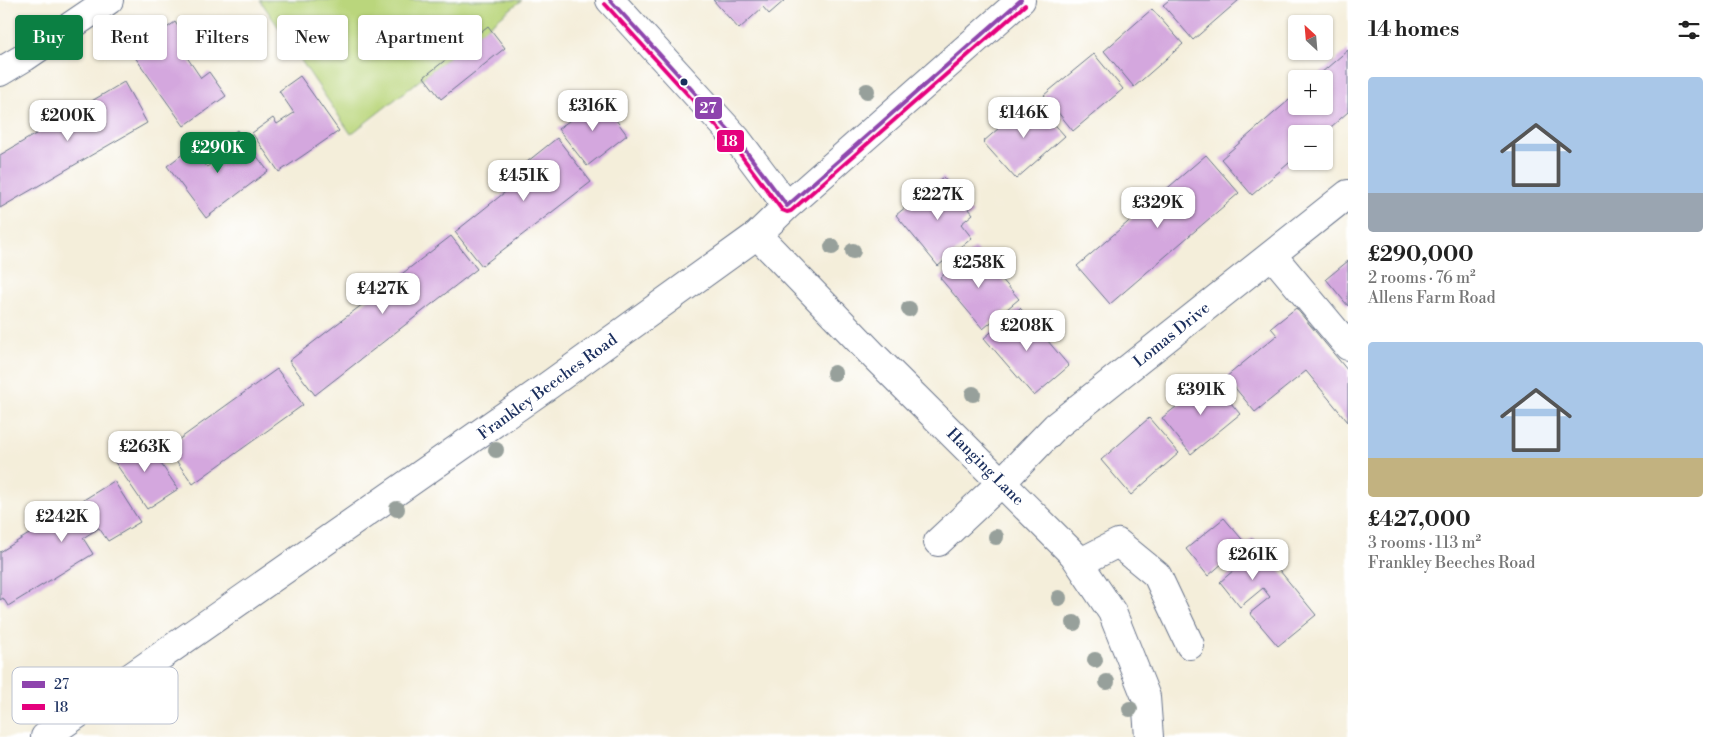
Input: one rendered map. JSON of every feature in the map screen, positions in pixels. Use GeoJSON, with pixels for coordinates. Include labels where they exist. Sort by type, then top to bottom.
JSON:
{"type":"FeatureCollection","features":[{"type":"Feature","properties":{"kind":"street"},"geometry":{"type":"LineString","coordinates":[[0,72],[109,0]]}},
{"type":"Feature","properties":{"kind":"street"},"geometry":{"type":"LineString","coordinates":[[610,0],[736,138],[787,206]]}},
{"type":"Feature","properties":{"kind":"street","name":"Frankley Beeches Road"},"geometry":{"type":"LineString","coordinates":[[146,667],[549,386],[757,235],[787,206],[1021,0]]}},
{"type":"Feature","properties":{"kind":"street","name":"Lomas Drive"},"geometry":{"type":"LineString","coordinates":[[938,542],[1002,482],[1056,426],[1348,194]]}},
{"type":"Feature","properties":{"kind":"street","name":"Hanging Lane"},"geometry":{"type":"LineString","coordinates":[[757,235],[876,358],[1073,554],[1112,612],[1146,697],[1149,737]]}},
{"type":"Feature","properties":{"kind":"street"},"geometry":{"type":"LineString","coordinates":[[1272,255],[1348,346]]}},
{"type":"Feature","properties":{"kind":"street"},"geometry":{"type":"LineString","coordinates":[[1079,564],[1118,543],[1157,575],[1190,645]]}},
{"type":"Feature","properties":{"kind":"street","name":"Frankley Beeches Road"},"geometry":{"type":"LineString","coordinates":[[45,737],[64,724]]}},
{"type":"Feature","properties":{"kind":"green space"},"geometry":{"type":"Polygon","coordinates":[[[260,0],[522,0],[482,31],[482,15],[358,15],[358,60],[445,60],[351,134],[301,60],[348,60],[348,15],[277,15],[277,25],[260,0]]]}},
{"type":"Feature","properties":{"kind":"building"},"geometry":{"type":"Polygon","coordinates":[[[713,0],[785,0],[769,14],[763,7],[739,29],[713,0]]]}},
{"type":"Feature","properties":{"kind":"building"},"geometry":{"type":"Polygon","coordinates":[[[1169,0],[1239,0],[1193,40],[1163,5],[1169,0]]]}},
{"type":"Feature","properties":{"kind":"building"},"geometry":{"type":"Polygon","coordinates":[[[1152,9],[1183,44],[1134,87],[1104,51],[1152,9]]]}},
{"type":"Feature","properties":{"kind":"building"},"geometry":{"type":"Polygon","coordinates":[[[175,22],[177,25],[177,60],[189,60],[201,78],[209,72],[226,96],[184,126],[137,60],[167,60],[167,28],[175,22]]]}},
{"type":"Feature","properties":{"kind":"building"},"geometry":{"type":"Polygon","coordinates":[[[488,26],[505,48],[441,99],[424,77],[445,60],[482,60],[482,31],[488,26]]]}},
{"type":"Feature","properties":{"kind":"building"},"geometry":{"type":"Polygon","coordinates":[[[1348,50],[1348,112],[1333,125],[1288,125],[1288,164],[1252,195],[1221,159],[1288,101],[1288,115],[1333,115],[1333,70],[1325,70],[1348,50]]]}},
{"type":"Feature","properties":{"kind":"building"},"geometry":{"type":"Polygon","coordinates":[[[1094,54],[1123,89],[1073,131],[1044,95],[1094,54]]]}},
{"type":"Feature","properties":{"kind":"building"},"geometry":{"type":"Polygon","coordinates":[[[300,76],[339,131],[279,172],[252,133],[273,118],[277,124],[294,113],[279,91],[300,76]]]}},
{"type":"Feature","properties":{"kind":"building"},"geometry":{"type":"Polygon","coordinates":[[[124,82],[147,123],[0,208],[0,155],[124,82]]]}},
{"type":"Feature","properties":{"kind":"building"},"geometry":{"type":"Polygon","coordinates":[[[600,98],[627,135],[587,166],[558,129],[600,98]]]}},
{"type":"Feature","properties":{"kind":"building"},"geometry":{"type":"Polygon","coordinates":[[[1032,99],[1065,136],[1016,179],[983,142],[1032,99]]]}},
{"type":"Feature","properties":{"kind":"building"},"geometry":{"type":"Polygon","coordinates":[[[237,130],[268,171],[206,218],[167,166],[192,147],[207,167],[221,156],[215,147],[237,130]]]}},
{"type":"Feature","properties":{"kind":"building"},"geometry":{"type":"Polygon","coordinates":[[[557,138],[591,182],[482,266],[455,232],[509,189],[503,181],[557,138]]]}},
{"type":"Feature","properties":{"kind":"building"},"geometry":{"type":"Polygon","coordinates":[[[1206,155],[1239,193],[1110,304],[1077,266],[1206,155]]]}},
{"type":"Feature","properties":{"kind":"building"},"geometry":{"type":"Polygon","coordinates":[[[943,177],[973,214],[961,224],[972,238],[938,266],[896,215],[943,177]]]}},
{"type":"Feature","properties":{"kind":"building"},"geometry":{"type":"Polygon","coordinates":[[[451,236],[477,269],[315,395],[289,361],[451,236]]]}},
{"type":"Feature","properties":{"kind":"building"},"geometry":{"type":"Polygon","coordinates":[[[975,248],[1019,299],[983,329],[940,278],[975,248]]]}},
{"type":"Feature","properties":{"kind":"building"},"geometry":{"type":"Polygon","coordinates":[[[1348,261],[1348,306],[1326,279],[1348,261]]]}},
{"type":"Feature","properties":{"kind":"building"},"geometry":{"type":"Polygon","coordinates":[[[1020,308],[1069,366],[1034,396],[984,338],[1020,308]]]}},
{"type":"Feature","properties":{"kind":"building"},"geometry":{"type":"Polygon","coordinates":[[[1296,308],[1348,371],[1348,422],[1306,371],[1255,412],[1226,377],[1277,335],[1271,328],[1296,308]]]}},
{"type":"Feature","properties":{"kind":"building"},"geometry":{"type":"Polygon","coordinates":[[[277,369],[303,405],[193,484],[167,448],[277,369]]]}},
{"type":"Feature","properties":{"kind":"building"},"geometry":{"type":"Polygon","coordinates":[[[1211,379],[1240,414],[1191,454],[1162,418],[1211,379]]]}},
{"type":"Feature","properties":{"kind":"building"},"geometry":{"type":"Polygon","coordinates":[[[1149,418],[1179,453],[1131,495],[1101,460],[1149,418]]]}},
{"type":"Feature","properties":{"kind":"building"},"geometry":{"type":"Polygon","coordinates":[[[143,437],[178,489],[147,509],[112,458],[143,437]]]}},
{"type":"Feature","properties":{"kind":"building"},"geometry":{"type":"Polygon","coordinates":[[[114,481],[140,522],[108,541],[99,528],[83,538],[93,554],[8,606],[3,598],[0,600],[0,552],[114,481]]]}},
{"type":"Feature","properties":{"kind":"building"},"geometry":{"type":"Polygon","coordinates":[[[1224,518],[1246,544],[1253,538],[1316,615],[1278,646],[1250,613],[1270,597],[1263,588],[1240,607],[1220,582],[1241,564],[1233,554],[1208,576],[1186,549],[1224,518]]]}},
{"type":"Feature","properties":{"kind":"transit line","name":"27"},"geometry":{"type":"LineString","coordinates":[[610,0],[736,138],[787,206],[1021,0]]}},
{"type":"Feature","properties":{"kind":"transit line","name":"18"},"geometry":{"type":"LineString","coordinates":[[605,4],[731,142],[782,210],[787,212],[791,211],[1025,5]]}}]}
